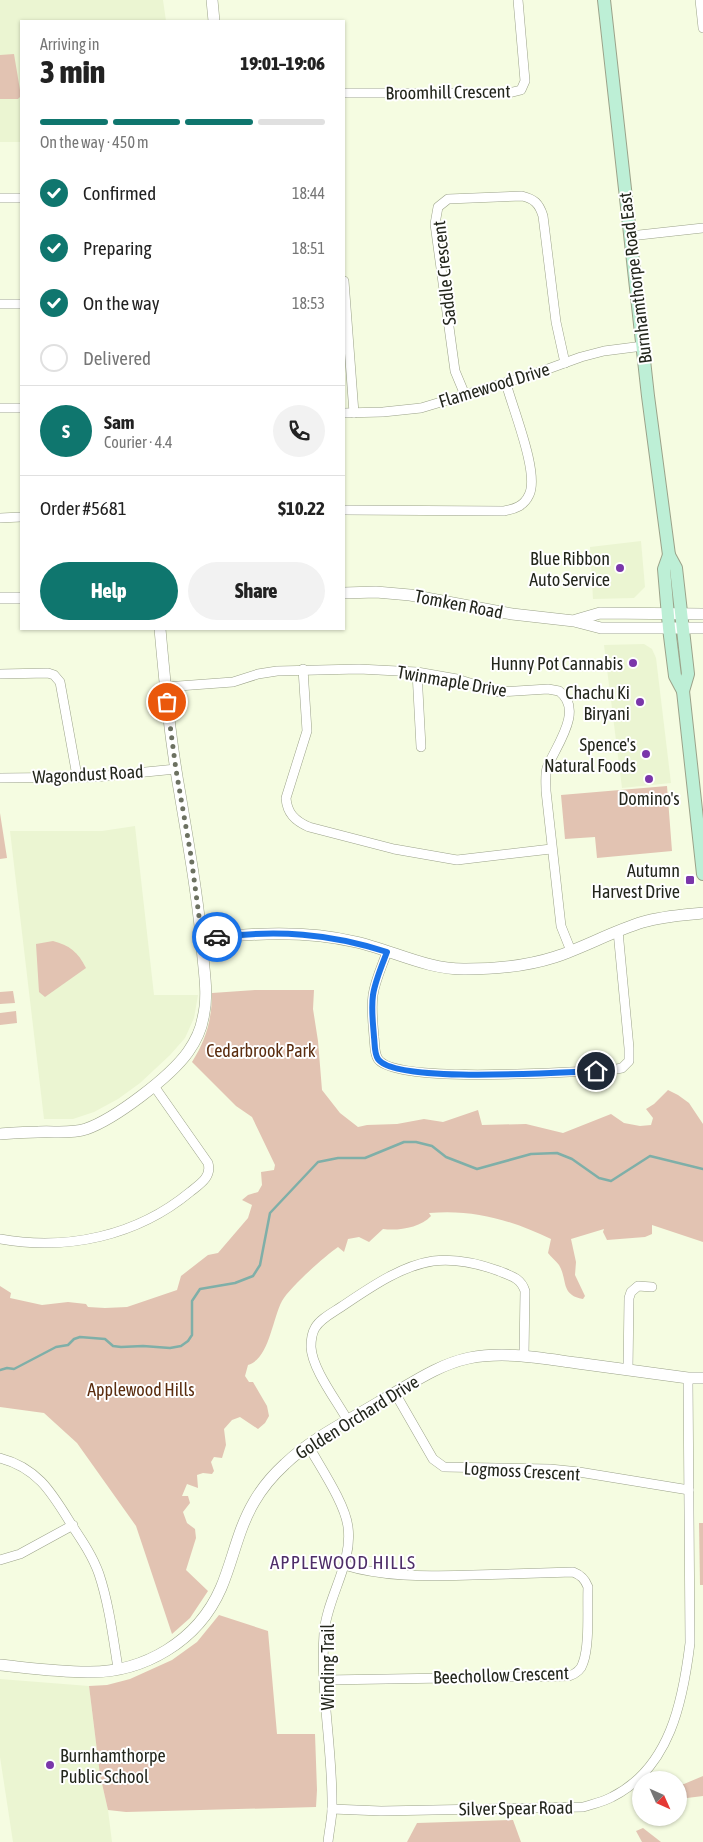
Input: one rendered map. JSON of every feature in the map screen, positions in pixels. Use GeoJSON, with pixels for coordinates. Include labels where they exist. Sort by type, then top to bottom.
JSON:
{"type":"FeatureCollection","features":[{"type":"Feature","properties":{"kind":"main road","name":"Burnhamthorpe Road East"},"geometry":{"type":"LineString","coordinates":[[604,0],[630,236],[669,555],[676,568],[683,628],[688,674],[683,692]]}},
{"type":"Feature","properties":{"kind":"main road","name":"Burnhamthorpe Road East"},"geometry":{"type":"LineString","coordinates":[[669,555],[664,569],[669,628],[675,676],[683,692],[703,874]]}},
{"type":"Feature","properties":{"kind":"street"},"geometry":{"type":"LineString","coordinates":[[212,0],[214,20]]}},
{"type":"Feature","properties":{"kind":"street","name":"Broomhill Crescent"},"geometry":{"type":"LineString","coordinates":[[345,93],[509,93],[520,90],[525,81],[518,0]]}},
{"type":"Feature","properties":{"kind":"street"},"geometry":{"type":"LineString","coordinates":[[700,0],[703,28]]}},
{"type":"Feature","properties":{"kind":"street","name":"Saddle Crescent"},"geometry":{"type":"LineString","coordinates":[[465,396],[456,371],[435,224],[438,207],[448,199],[522,196],[533,199],[540,206],[543,216],[556,322],[565,363]]}},
{"type":"Feature","properties":{"kind":"street"},"geometry":{"type":"LineString","coordinates":[[0,198],[20,198]]}},
{"type":"Feature","properties":{"kind":"street"},"geometry":{"type":"LineString","coordinates":[[630,236],[703,228]]}},
{"type":"Feature","properties":{"kind":"street"},"geometry":{"type":"LineString","coordinates":[[345,294],[354,413]]}},
{"type":"Feature","properties":{"kind":"street"},"geometry":{"type":"LineString","coordinates":[[0,304],[20,304]]}},
{"type":"Feature","properties":{"kind":"street","name":"Flamewood Drive"},"geometry":{"type":"LineString","coordinates":[[345,413],[421,408],[506,383],[581,357],[604,351],[643,346]]}},
{"type":"Feature","properties":{"kind":"street"},"geometry":{"type":"LineString","coordinates":[[345,510],[504,511],[515,509],[523,504],[530,494],[531,484],[528,452],[506,383]]}},
{"type":"Feature","properties":{"kind":"street"},"geometry":{"type":"LineString","coordinates":[[0,408],[20,408]]}},
{"type":"Feature","properties":{"kind":"street"},"geometry":{"type":"LineString","coordinates":[[0,518],[20,517]]}},
{"type":"Feature","properties":{"kind":"street","name":"Tomken Road"},"geometry":{"type":"LineString","coordinates":[[345,592],[410,595],[512,614],[574,621],[601,628],[703,628]]}},
{"type":"Feature","properties":{"kind":"street"},"geometry":{"type":"LineString","coordinates":[[0,598],[20,598]]}},
{"type":"Feature","properties":{"kind":"street","name":"Tomken Road"},"geometry":{"type":"LineString","coordinates":[[574,621],[600,614],[703,614]]}},
{"type":"Feature","properties":{"kind":"street"},"geometry":{"type":"LineString","coordinates":[[0,1134],[70,1132],[84,1130],[99,1124],[112,1117],[154,1086],[189,1051],[198,1035],[206,1004],[202,939],[191,856],[176,769],[165,687],[160,630]]}},
{"type":"Feature","properties":{"kind":"street"},"geometry":{"type":"LineString","coordinates":[[303,669],[307,731],[286,798],[287,806],[292,816],[300,824],[394,850],[457,860],[551,849]]}},
{"type":"Feature","properties":{"kind":"street","name":"Twinmaple Drive"},"geometry":{"type":"LineString","coordinates":[[165,687],[233,682],[258,674],[303,669],[391,669],[457,680],[500,692],[554,689],[561,692],[568,701],[567,727],[548,767],[546,776],[551,849],[561,926],[571,950]]}},
{"type":"Feature","properties":{"kind":"street"},"geometry":{"type":"LineString","coordinates":[[417,672],[421,748]]}},
{"type":"Feature","properties":{"kind":"street"},"geometry":{"type":"LineString","coordinates":[[0,674],[48,673],[54,675],[60,682],[77,776]]}},
{"type":"Feature","properties":{"kind":"street","name":"Wagondust Road"},"geometry":{"type":"LineString","coordinates":[[0,778],[95,777],[176,769]]}},
{"type":"Feature","properties":{"kind":"street"},"geometry":{"type":"LineString","coordinates":[[202,939],[251,934],[300,934],[357,942],[387,952],[464,970],[502,967],[555,957],[618,931],[660,918],[703,913]]}},
{"type":"Feature","properties":{"kind":"street"},"geometry":{"type":"LineString","coordinates":[[387,952],[373,994],[372,1016],[376,1052],[379,1060],[386,1066],[430,1073],[481,1076],[611,1070],[622,1068],[629,1061],[618,931]]}},
{"type":"Feature","properties":{"kind":"street"},"geometry":{"type":"LineString","coordinates":[[0,1239],[33,1243],[59,1243],[95,1239],[148,1219],[183,1198],[204,1180],[209,1174],[208,1163],[154,1086]]}},
{"type":"Feature","properties":{"kind":"street"},"geometry":{"type":"LineString","coordinates":[[348,1421],[313,1360],[312,1337],[315,1328],[323,1319],[374,1285],[395,1274],[432,1261],[452,1261],[475,1262],[515,1277],[524,1287],[526,1296],[524,1355]]}},
{"type":"Feature","properties":{"kind":"street"},"geometry":{"type":"LineString","coordinates":[[628,1370],[629,1298],[631,1292],[638,1286],[652,1287]]}},
{"type":"Feature","properties":{"kind":"street","name":"Golden Orchard Drive"},"geometry":{"type":"LineString","coordinates":[[0,1665],[88,1672],[118,1668],[146,1661],[182,1640],[211,1607],[221,1588],[244,1522],[254,1501],[276,1473],[308,1445],[431,1372],[468,1358],[501,1354],[524,1355],[688,1378],[703,1378]]}},
{"type":"Feature","properties":{"kind":"street","name":"Silver Spear Road"},"geometry":{"type":"LineString","coordinates":[[332,1809],[381,1812],[583,1807],[610,1798],[635,1783],[645,1773],[663,1749],[677,1709],[687,1670],[691,1621],[688,1378]]}},
{"type":"Feature","properties":{"kind":"street","name":"Logmoss Crescent"},"geometry":{"type":"LineString","coordinates":[[395,1393],[433,1460],[444,1467],[550,1469],[689,1490]]}},
{"type":"Feature","properties":{"kind":"street","name":"Winding Trail"},"geometry":{"type":"LineString","coordinates":[[308,1445],[347,1519],[349,1541],[344,1565],[330,1603],[326,1620],[324,1646],[332,1809],[328,1842]]}},
{"type":"Feature","properties":{"kind":"street"},"geometry":{"type":"LineString","coordinates":[[0,1458],[15,1462],[30,1471],[42,1482],[53,1494],[87,1548],[105,1595],[118,1668]]}},
{"type":"Feature","properties":{"kind":"street"},"geometry":{"type":"LineString","coordinates":[[0,1560],[20,1554],[72,1525]]}},
{"type":"Feature","properties":{"kind":"street","name":"Beechollow Crescent"},"geometry":{"type":"LineString","coordinates":[[325,1680],[569,1676],[578,1672],[581,1668],[586,1650],[588,1587],[579,1574],[573,1572],[448,1576],[383,1575],[344,1565]]}},
{"type":"Feature","properties":{"kind":"shaded area"},"geometry":{"type":"Polygon","coordinates":[[[0,0],[163,0],[166,20],[20,20],[20,142],[0,142],[0,0]]]}},
{"type":"Feature","properties":{"kind":"shaded area"},"geometry":{"type":"Polygon","coordinates":[[[641,541],[645,587],[634,598],[593,599],[590,547],[641,541]]]}},
{"type":"Feature","properties":{"kind":"shaded area"},"geometry":{"type":"Polygon","coordinates":[[[644,644],[652,649],[656,658],[671,783],[622,788],[604,645],[644,644]]]}},
{"type":"Feature","properties":{"kind":"shaded area"},"geometry":{"type":"Polygon","coordinates":[[[135,826],[154,995],[198,995],[194,1018],[185,1038],[170,1055],[140,1083],[118,1099],[94,1112],[73,1119],[44,1119],[10,831],[102,831],[135,826]]]}},
{"type":"Feature","properties":{"kind":"shaded area","name":"Burnhamthorpe Public School"},"geometry":{"type":"Polygon","coordinates":[[[0,1679],[89,1686],[100,1775],[108,1810],[112,1842],[13,1842],[0,1757],[0,1679]]]}},
{"type":"Feature","properties":{"kind":"green space"},"geometry":{"type":"Polygon","coordinates":[[[14,54],[20,90],[20,97],[18,99],[0,99],[0,55],[14,54]]]}},
{"type":"Feature","properties":{"kind":"green space"},"geometry":{"type":"Polygon","coordinates":[[[667,786],[672,851],[597,858],[595,837],[565,839],[561,795],[667,786]]]}},
{"type":"Feature","properties":{"kind":"green space"},"geometry":{"type":"Polygon","coordinates":[[[0,813],[7,858],[0,859],[0,813]]]}},
{"type":"Feature","properties":{"kind":"green space"},"geometry":{"type":"Polygon","coordinates":[[[53,941],[73,950],[86,968],[45,997],[39,992],[36,944],[53,941]]]}},
{"type":"Feature","properties":{"kind":"green space","name":"Applewood Hills"},"geometry":{"type":"Polygon","coordinates":[[[255,990],[314,990],[313,1009],[322,1090],[340,1113],[358,1127],[397,1124],[424,1119],[443,1122],[478,1110],[482,1125],[526,1124],[563,1133],[611,1114],[624,1123],[640,1126],[651,1125],[653,1118],[646,1109],[668,1090],[678,1095],[689,1103],[703,1124],[703,1242],[652,1225],[652,1234],[645,1237],[607,1240],[603,1232],[604,1229],[571,1239],[576,1262],[575,1275],[585,1296],[583,1299],[571,1294],[566,1286],[559,1265],[548,1253],[551,1239],[521,1226],[492,1217],[446,1212],[429,1213],[431,1216],[415,1226],[395,1230],[383,1229],[369,1242],[359,1237],[348,1239],[344,1252],[338,1247],[308,1272],[286,1295],[261,1355],[248,1365],[245,1376],[249,1382],[253,1382],[267,1406],[269,1416],[265,1423],[258,1429],[240,1417],[232,1420],[224,1429],[226,1445],[222,1458],[214,1457],[211,1462],[214,1471],[212,1474],[203,1473],[197,1475],[198,1488],[187,1484],[182,1496],[188,1496],[190,1503],[183,1512],[187,1523],[195,1529],[196,1538],[186,1570],[208,1591],[190,1618],[172,1634],[136,1526],[77,1443],[44,1413],[0,1407],[0,1286],[11,1293],[10,1298],[42,1305],[68,1302],[86,1304],[88,1307],[127,1307],[177,1290],[181,1276],[208,1255],[218,1253],[248,1218],[252,1205],[242,1200],[248,1195],[258,1192],[262,1185],[261,1172],[274,1170],[275,1165],[252,1117],[236,1106],[192,1062],[201,1046],[207,1029],[211,1012],[212,993],[255,990]]]}},
{"type":"Feature","properties":{"kind":"green space"},"geometry":{"type":"Polygon","coordinates":[[[13,991],[15,1003],[0,1004],[0,992],[13,991]]]}},
{"type":"Feature","properties":{"kind":"green space"},"geometry":{"type":"Polygon","coordinates":[[[16,1011],[17,1023],[0,1025],[0,1013],[16,1011]]]}},
{"type":"Feature","properties":{"kind":"green space"},"geometry":{"type":"Polygon","coordinates":[[[699,1523],[703,1523],[703,1585],[700,1585],[699,1523]]]}},
{"type":"Feature","properties":{"kind":"green space"},"geometry":{"type":"Polygon","coordinates":[[[219,1615],[268,1631],[277,1734],[315,1734],[316,1807],[126,1812],[108,1810],[100,1775],[89,1686],[107,1685],[130,1679],[172,1660],[197,1642],[219,1615]]]}},
{"type":"Feature","properties":{"kind":"green space"},"geometry":{"type":"Polygon","coordinates":[[[703,1776],[703,1796],[688,1798],[688,1782],[703,1776]]]}},
{"type":"Feature","properties":{"kind":"green space"},"geometry":{"type":"Polygon","coordinates":[[[513,1820],[521,1842],[407,1842],[417,1823],[513,1820]]]}},
{"type":"Feature","properties":{"kind":"green space"},"geometry":{"type":"Polygon","coordinates":[[[643,1828],[661,1842],[642,1842],[636,1831],[643,1828]]]}},
{"type":"Feature","properties":{"kind":"waterway"},"geometry":{"type":"LineString","coordinates":[[0,1370],[14,1369],[56,1347],[68,1345],[74,1339],[80,1337],[105,1339],[113,1346],[121,1347],[170,1348],[181,1346],[192,1335],[192,1301],[200,1289],[235,1283],[253,1276],[260,1265],[270,1213],[318,1162],[338,1158],[365,1158],[404,1142],[416,1142],[432,1146],[446,1157],[477,1169],[531,1154],[557,1153],[572,1159],[599,1178],[611,1181],[650,1156],[703,1169]]}},
{"type":"Feature","properties":{"kind":"way so far"},"geometry":{"type":"LineString","coordinates":[[167,702],[202,939],[217,937]]}},
{"type":"Feature","properties":{"kind":"place","name":"Blue Ribbon Auto Service"},"geometry":{"type":"Point","coordinates":[620,568]}},
{"type":"Feature","properties":{"kind":"place","name":"Hunny Pot Cannabis"},"geometry":{"type":"Point","coordinates":[633,663]}},
{"type":"Feature","properties":{"kind":"place","name":"Chachu Ki Biryani"},"geometry":{"type":"Point","coordinates":[640,702]}},
{"type":"Feature","properties":{"kind":"place","name":"Spence's Natural Foods"},"geometry":{"type":"Point","coordinates":[646,754]}},
{"type":"Feature","properties":{"kind":"place","name":"Domino's"},"geometry":{"type":"Point","coordinates":[649,779]}},
{"type":"Feature","properties":{"kind":"place","name":"Autumn Harvest Drive"},"geometry":{"type":"Point","coordinates":[690,880]}},
{"type":"Feature","properties":{"kind":"place","name":"Burnhamthorpe Public School"},"geometry":{"type":"Point","coordinates":[50,1765]}},
{"type":"Feature","properties":{"kind":"district","name":"APPLEWOOD HILLS"},"geometry":{"type":"Point","coordinates":[343,1562]}},
{"type":"Feature","properties":{"kind":"route"},"geometry":{"type":"LineString","coordinates":[[217,937],[263,933],[300,934],[333,937],[357,942],[387,952],[373,994],[372,1016],[376,1052],[379,1060],[386,1066],[430,1073],[481,1076],[596,1071]]}},
{"type":"Feature","properties":{"kind":"park label","name":"Cedarbrook Park"},"geometry":{"type":"Point","coordinates":[261,1050]}}]}
